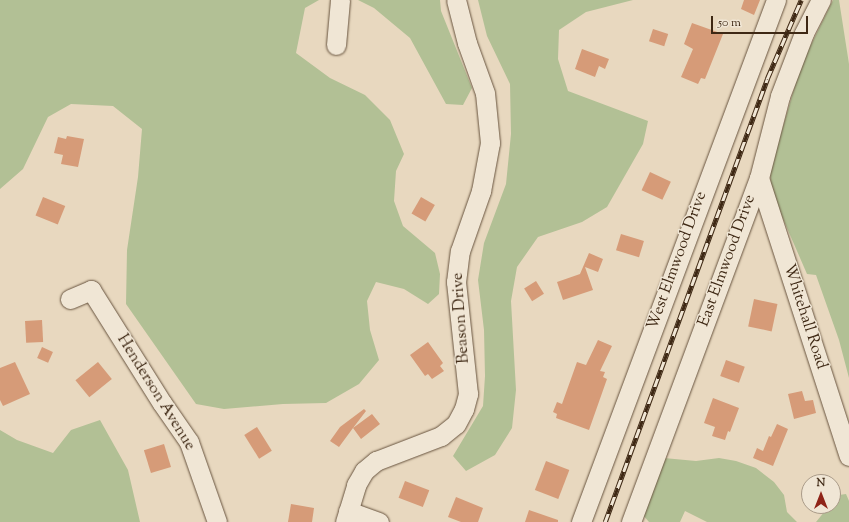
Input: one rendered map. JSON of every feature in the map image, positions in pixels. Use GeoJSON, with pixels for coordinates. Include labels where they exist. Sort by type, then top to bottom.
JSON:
{"type":"FeatureCollection","features":[{"type":"Feature","properties":{"kind":"street"},"geometry":{"type":"LineString","coordinates":[[336,45],[340,0]]}},
{"type":"Feature","properties":{"kind":"street","name":"Beason Drive"},"geometry":{"type":"LineString","coordinates":[[379,522],[346,516],[356,485],[364,471],[376,461],[440,436],[456,424],[464,409],[468,394],[456,282],[460,251],[481,191],[490,143],[485,93],[467,43],[456,0]]}},
{"type":"Feature","properties":{"kind":"street","name":"West Elmwood Drive"},"geometry":{"type":"LineString","coordinates":[[581,522],[776,0]]}},
{"type":"Feature","properties":{"kind":"street","name":"East Elmwood Drive"},"geometry":{"type":"LineString","coordinates":[[631,522],[759,178],[780,96],[804,33],[821,0]]}},
{"type":"Feature","properties":{"kind":"street","name":"Whitehall Road"},"geometry":{"type":"LineString","coordinates":[[759,178],[849,456]]}},
{"type":"Feature","properties":{"kind":"street","name":"Henderson Avenue"},"geometry":{"type":"LineString","coordinates":[[70,299],[91,290],[162,403],[189,442],[217,522]]}},
{"type":"Feature","properties":{"kind":"green space"},"geometry":{"type":"Polygon","coordinates":[[[0,0],[319,0],[305,8],[296,53],[330,78],[365,95],[390,120],[404,154],[396,171],[394,201],[403,226],[435,253],[440,274],[439,294],[428,304],[404,289],[376,282],[367,301],[370,330],[379,360],[359,384],[326,403],[283,404],[224,409],[196,404],[126,304],[127,250],[138,177],[142,129],[113,106],[71,104],[48,117],[23,169],[0,189],[0,0]]]}},
{"type":"Feature","properties":{"kind":"green space"},"geometry":{"type":"Polygon","coordinates":[[[358,0],[440,0],[441,11],[472,88],[463,105],[446,104],[410,38],[374,8],[358,0]]]}},
{"type":"Feature","properties":{"kind":"green space"},"geometry":{"type":"Polygon","coordinates":[[[478,0],[633,0],[586,12],[559,30],[558,59],[568,91],[648,121],[643,144],[607,207],[582,222],[538,237],[517,267],[511,301],[516,390],[512,428],[495,455],[466,471],[453,456],[483,406],[485,376],[484,330],[478,280],[484,243],[506,184],[511,134],[510,84],[487,36],[478,0]]]}},
{"type":"Feature","properties":{"kind":"green space"},"geometry":{"type":"Polygon","coordinates":[[[833,0],[839,0],[849,64],[849,378],[839,340],[816,275],[807,274],[777,205],[771,186],[770,171],[801,65],[833,0]]]}},
{"type":"Feature","properties":{"kind":"green space"},"geometry":{"type":"Polygon","coordinates":[[[100,420],[128,470],[140,522],[0,522],[0,430],[17,440],[53,453],[71,430],[100,420]]]}},
{"type":"Feature","properties":{"kind":"green space"},"geometry":{"type":"Polygon","coordinates":[[[664,458],[696,461],[719,458],[736,461],[756,468],[774,482],[784,495],[787,512],[797,522],[707,522],[685,511],[680,522],[649,522],[642,514],[664,458]]]}},
{"type":"Feature","properties":{"kind":"green space"},"geometry":{"type":"Polygon","coordinates":[[[846,494],[849,501],[849,522],[816,522],[822,514],[841,514],[841,495],[846,494]]]}},
{"type":"Feature","properties":{"kind":"building"},"geometry":{"type":"Polygon","coordinates":[[[744,0],[760,0],[754,15],[741,9],[744,0]]]}},
{"type":"Feature","properties":{"kind":"building"},"geometry":{"type":"Polygon","coordinates":[[[692,23],[723,34],[705,79],[701,78],[698,84],[681,77],[693,49],[684,44],[692,23]]]}},
{"type":"Feature","properties":{"kind":"building"},"geometry":{"type":"Polygon","coordinates":[[[653,29],[668,34],[664,46],[649,41],[653,29]]]}},
{"type":"Feature","properties":{"kind":"building"},"geometry":{"type":"Polygon","coordinates":[[[582,49],[609,59],[605,69],[599,66],[595,77],[575,69],[582,49]]]}},
{"type":"Feature","properties":{"kind":"building"},"geometry":{"type":"Polygon","coordinates":[[[67,136],[84,139],[78,167],[61,164],[63,155],[54,153],[58,137],[66,139],[67,136]]]}},
{"type":"Feature","properties":{"kind":"building"},"geometry":{"type":"Polygon","coordinates":[[[650,172],[671,182],[662,200],[642,190],[650,172]]]}},
{"type":"Feature","properties":{"kind":"building"},"geometry":{"type":"Polygon","coordinates":[[[43,197],[65,206],[58,225],[36,216],[43,197]]]}},
{"type":"Feature","properties":{"kind":"building"},"geometry":{"type":"Polygon","coordinates":[[[421,197],[435,205],[425,221],[412,213],[421,197]]]}},
{"type":"Feature","properties":{"kind":"building"},"geometry":{"type":"Polygon","coordinates":[[[621,234],[644,241],[639,257],[616,250],[621,234]]]}},
{"type":"Feature","properties":{"kind":"building"},"geometry":{"type":"Polygon","coordinates":[[[589,253],[603,259],[598,272],[585,267],[593,290],[563,300],[557,282],[580,274],[589,253]]]}},
{"type":"Feature","properties":{"kind":"building"},"geometry":{"type":"Polygon","coordinates":[[[536,281],[544,294],[532,301],[524,288],[536,281]]]}},
{"type":"Feature","properties":{"kind":"building"},"geometry":{"type":"Polygon","coordinates":[[[754,299],[777,304],[772,331],[748,326],[754,299]]]}},
{"type":"Feature","properties":{"kind":"building"},"geometry":{"type":"Polygon","coordinates":[[[42,320],[43,342],[26,343],[25,321],[42,320]]]}},
{"type":"Feature","properties":{"kind":"building"},"geometry":{"type":"Polygon","coordinates":[[[598,340],[612,346],[600,371],[605,372],[603,377],[607,379],[589,430],[556,418],[557,414],[553,412],[557,402],[562,404],[577,362],[586,365],[598,340]]]}},
{"type":"Feature","properties":{"kind":"building"},"geometry":{"type":"Polygon","coordinates":[[[428,342],[443,363],[440,366],[444,371],[432,379],[428,374],[425,376],[410,355],[428,342]]]}},
{"type":"Feature","properties":{"kind":"building"},"geometry":{"type":"Polygon","coordinates":[[[42,347],[53,352],[48,363],[37,358],[42,347]]]}},
{"type":"Feature","properties":{"kind":"building"},"geometry":{"type":"Polygon","coordinates":[[[726,360],[745,367],[739,383],[720,376],[726,360]]]}},
{"type":"Feature","properties":{"kind":"building"},"geometry":{"type":"Polygon","coordinates":[[[15,362],[30,394],[3,406],[0,400],[0,368],[15,362]]]}},
{"type":"Feature","properties":{"kind":"building"},"geometry":{"type":"Polygon","coordinates":[[[98,362],[112,379],[89,397],[75,380],[98,362]]]}},
{"type":"Feature","properties":{"kind":"building"},"geometry":{"type":"Polygon","coordinates":[[[802,391],[805,401],[813,400],[816,413],[794,419],[788,394],[802,391]]]}},
{"type":"Feature","properties":{"kind":"building"},"geometry":{"type":"Polygon","coordinates":[[[713,398],[739,408],[730,432],[728,431],[725,440],[712,436],[715,427],[704,423],[713,398]]]}},
{"type":"Feature","properties":{"kind":"building"},"geometry":{"type":"Polygon","coordinates":[[[364,409],[366,411],[339,447],[330,441],[340,427],[364,409]]]}},
{"type":"Feature","properties":{"kind":"building"},"geometry":{"type":"Polygon","coordinates":[[[372,414],[380,424],[361,439],[353,428],[372,414]]]}},
{"type":"Feature","properties":{"kind":"building"},"geometry":{"type":"Polygon","coordinates":[[[777,424],[788,429],[773,466],[753,458],[757,448],[763,451],[769,436],[771,437],[777,424]]]}},
{"type":"Feature","properties":{"kind":"building"},"geometry":{"type":"Polygon","coordinates":[[[257,427],[272,451],[259,459],[244,435],[257,427]]]}},
{"type":"Feature","properties":{"kind":"building"},"geometry":{"type":"Polygon","coordinates":[[[164,444],[171,467],[151,473],[144,450],[164,444]]]}},
{"type":"Feature","properties":{"kind":"building"},"geometry":{"type":"Polygon","coordinates":[[[546,461],[569,470],[558,499],[535,490],[546,461]]]}},
{"type":"Feature","properties":{"kind":"building"},"geometry":{"type":"Polygon","coordinates":[[[405,481],[429,490],[423,507],[399,498],[405,481]]]}},
{"type":"Feature","properties":{"kind":"building"},"geometry":{"type":"Polygon","coordinates":[[[456,497],[483,508],[478,522],[461,522],[448,517],[456,497]]]}},
{"type":"Feature","properties":{"kind":"building"},"geometry":{"type":"Polygon","coordinates":[[[291,504],[314,508],[312,522],[288,522],[291,504]]]}},
{"type":"Feature","properties":{"kind":"building"},"geometry":{"type":"Polygon","coordinates":[[[529,510],[558,520],[558,522],[525,522],[529,510]]]}},
{"type":"Feature","properties":{"kind":"railway"},"geometry":{"type":"LineString","coordinates":[[605,522],[767,79],[801,0]]}}]}
